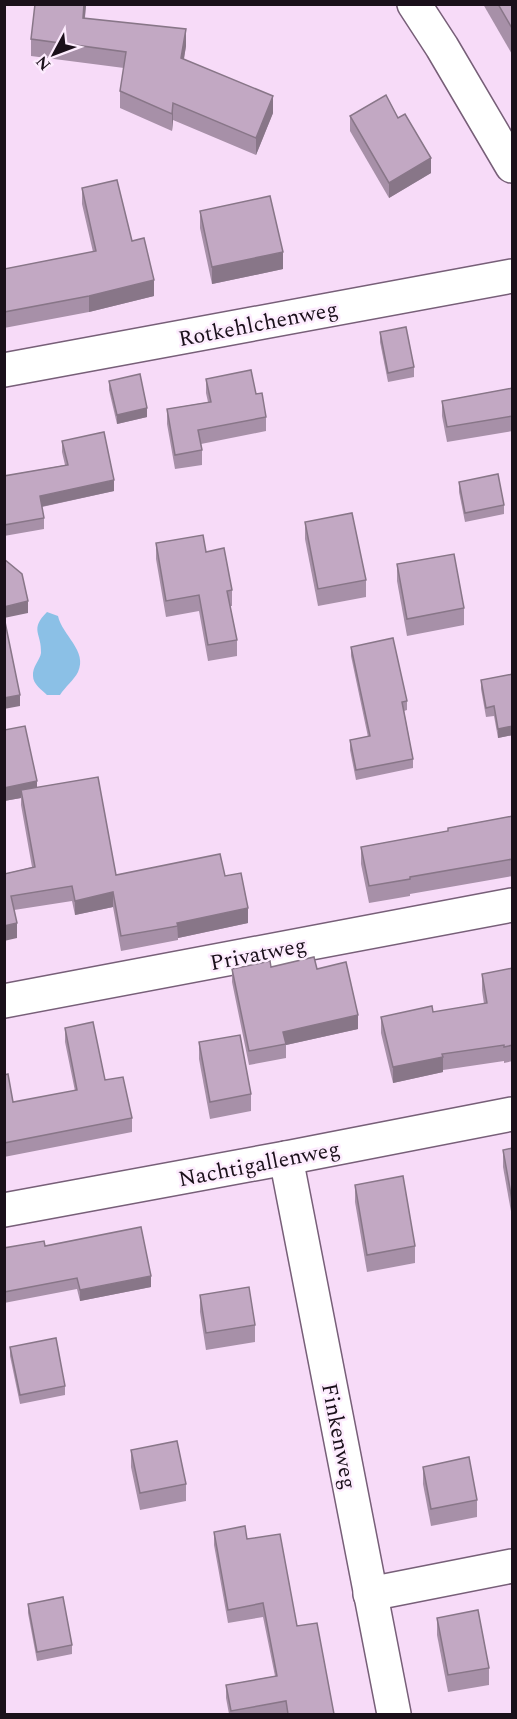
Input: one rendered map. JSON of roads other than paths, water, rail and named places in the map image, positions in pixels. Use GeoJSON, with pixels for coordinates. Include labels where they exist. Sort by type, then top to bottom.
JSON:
{"type":"FeatureCollection","features":[{"type":"Feature","properties":{"kind":"street"},"geometry":{"type":"LineString","coordinates":[[414,4],[513,166]]}},
{"type":"Feature","properties":{"kind":"street","name":"Rotkehlchenweg"},"geometry":{"type":"LineString","coordinates":[[4,370],[513,276]]}},
{"type":"Feature","properties":{"kind":"street","name":"Privatweg"},"geometry":{"type":"LineString","coordinates":[[4,1000],[513,905]]}},
{"type":"Feature","properties":{"kind":"street","name":"Nachtigallenweg"},"geometry":{"type":"LineString","coordinates":[[4,1210],[513,1114]]}},
{"type":"Feature","properties":{"kind":"street","name":"Finkenweg"},"geometry":{"type":"LineString","coordinates":[[286,1158],[393,1714]]}},
{"type":"Feature","properties":{"kind":"street"},"geometry":{"type":"LineString","coordinates":[[370,1594],[513,1566]]}},
{"type":"Feature","properties":{"kind":"water"},"geometry":{"type":"Polygon","coordinates":[[[47,612],[58,616],[80,657],[78,672],[60,695],[47,695],[33,679],[41,653],[37,628],[47,612]]]}}]}
